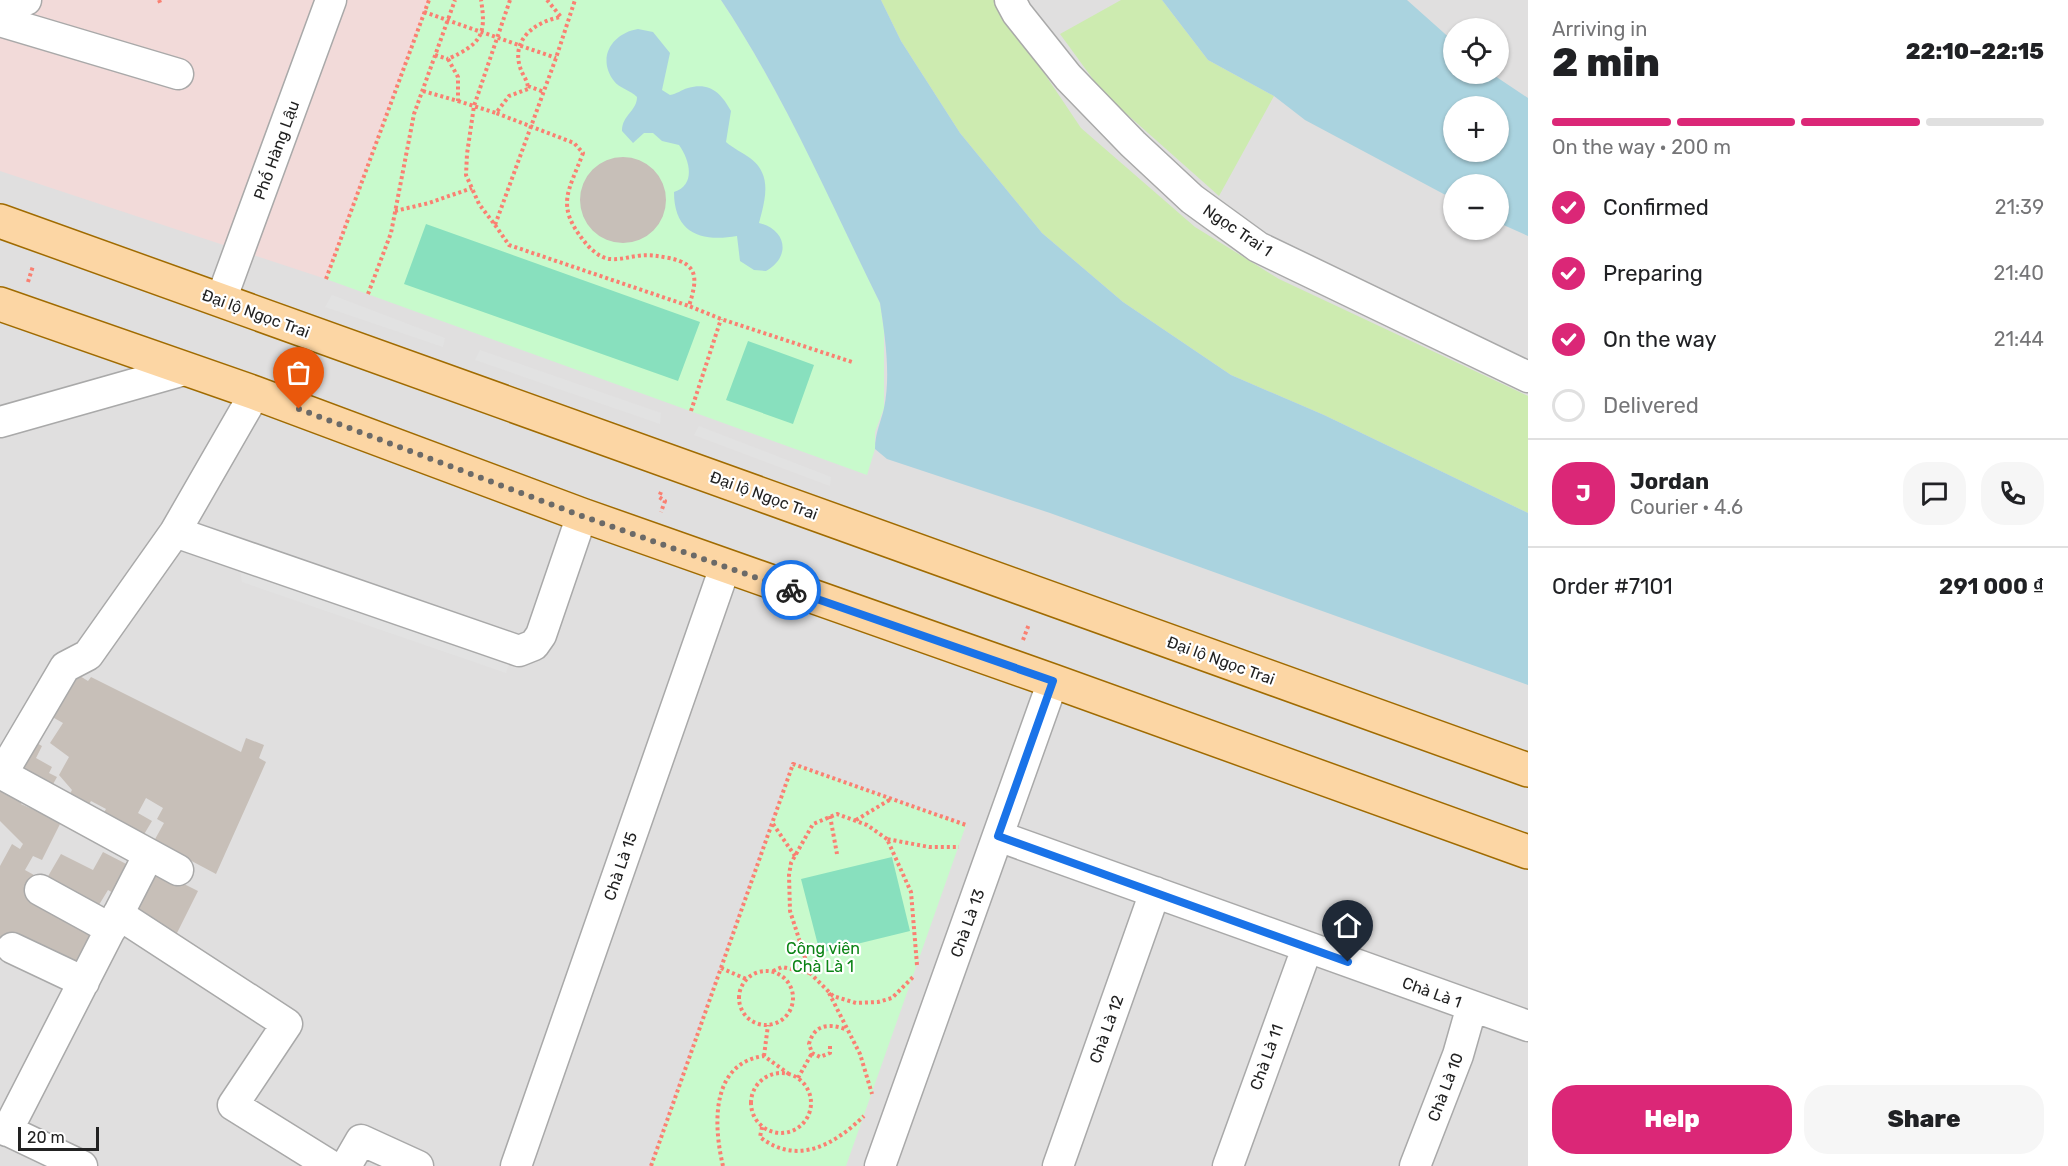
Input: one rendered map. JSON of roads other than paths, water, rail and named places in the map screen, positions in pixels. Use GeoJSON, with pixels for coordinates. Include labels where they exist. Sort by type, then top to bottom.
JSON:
{"type":"FeatureCollection","features":[{"type":"Feature","properties":{"kind":"main road","name":"Đại lộ Ngọc Trai"},"geometry":{"type":"LineString","coordinates":[[0,221],[1528,770]]}},
{"type":"Feature","properties":{"kind":"main road"},"geometry":{"type":"LineString","coordinates":[[0,304],[255,393],[582,516],[1053,681],[1528,852]]}},
{"type":"Feature","properties":{"kind":"street"},"geometry":{"type":"LineString","coordinates":[[0,12],[26,0]]}},
{"type":"Feature","properties":{"kind":"street","name":"Phố Hàng Lậu"},"geometry":{"type":"LineString","coordinates":[[220,300],[331,0]]}},
{"type":"Feature","properties":{"kind":"street","name":"Ngọc Trai 1"},"geometry":{"type":"LineString","coordinates":[[1010,0],[1017,14],[1068,77],[1191,199],[1258,247],[1528,377]]}},
{"type":"Feature","properties":{"kind":"street"},"geometry":{"type":"LineString","coordinates":[[0,21],[178,74]]}},
{"type":"Feature","properties":{"kind":"street"},"geometry":{"type":"LineString","coordinates":[[0,423],[184,370]]}},
{"type":"Feature","properties":{"kind":"street"},"geometry":{"type":"LineString","coordinates":[[178,870],[148,856],[2,774],[64,667],[88,655],[175,532],[255,393]]}},
{"type":"Feature","properties":{"kind":"street"},"geometry":{"type":"LineString","coordinates":[[175,532],[244,560],[506,652],[526,650],[541,635],[582,516]]}},
{"type":"Feature","properties":{"kind":"street","name":"Chà Là 15"},"geometry":{"type":"LineString","coordinates":[[516,1166],[725,567]]}},
{"type":"Feature","properties":{"kind":"street","name":"Chà Là 13"},"geometry":{"type":"LineString","coordinates":[[880,1166],[1053,681]]}},
{"type":"Feature","properties":{"kind":"street","name":"Chà Là 1"},"geometry":{"type":"LineString","coordinates":[[998,836],[1528,1026]]}},
{"type":"Feature","properties":{"kind":"street"},"geometry":{"type":"LineString","coordinates":[[82,1166],[4,1129],[84,982],[84,976],[115,922],[148,856]]}},
{"type":"Feature","properties":{"kind":"street"},"geometry":{"type":"LineString","coordinates":[[40,890],[115,922],[287,1024],[233,1105],[332,1166]]}},
{"type":"Feature","properties":{"kind":"street","name":"Chà Là 12"},"geometry":{"type":"LineString","coordinates":[[1058,1166],[1155,892]]}},
{"type":"Feature","properties":{"kind":"street"},"geometry":{"type":"LineString","coordinates":[[12,948],[84,982]]}},
{"type":"Feature","properties":{"kind":"street","name":"Chà Là 11"},"geometry":{"type":"LineString","coordinates":[[1228,1166],[1307,948]]}},
{"type":"Feature","properties":{"kind":"street","name":"Chà Là 10"},"geometry":{"type":"LineString","coordinates":[[1415,1166],[1458,1055],[1472,1006]]}},
{"type":"Feature","properties":{"kind":"street"},"geometry":{"type":"LineString","coordinates":[[346,1166],[361,1140],[418,1166]]}},
{"type":"Feature","properties":{"kind":"water"},"geometry":{"type":"Polygon","coordinates":[[[721,0],[881,0],[901,41],[960,133],[1042,233],[1123,302],[1231,375],[1324,415],[1528,513],[1528,685],[1050,513],[887,459],[875,449],[887,382],[880,303],[786,111],[766,73],[721,0]]]}},
{"type":"Feature","properties":{"kind":"water"},"geometry":{"type":"Polygon","coordinates":[[[1162,0],[1407,0],[1443,32],[1443,84],[1507,84],[1528,98],[1528,236],[1509,227],[1509,174],[1443,174],[1443,194],[1305,120],[1274,96],[1208,60],[1162,0]]]}},
{"type":"Feature","properties":{"kind":"water"},"geometry":{"type":"Polygon","coordinates":[[[638,29],[653,32],[670,53],[662,90],[670,95],[688,88],[709,88],[719,94],[731,111],[726,142],[750,158],[762,172],[765,180],[765,197],[759,223],[775,231],[782,244],[779,259],[766,271],[754,270],[740,261],[737,236],[712,238],[692,232],[685,226],[675,206],[674,192],[686,184],[689,172],[686,158],[679,145],[662,141],[653,133],[644,133],[633,143],[622,131],[624,121],[635,106],[637,97],[614,81],[609,72],[607,55],[621,35],[638,29]]]}},
{"type":"Feature","properties":{"kind":"park label","name":"Công viên Chà Là 1"},"geometry":{"type":"Point","coordinates":[823,957]}}]}
